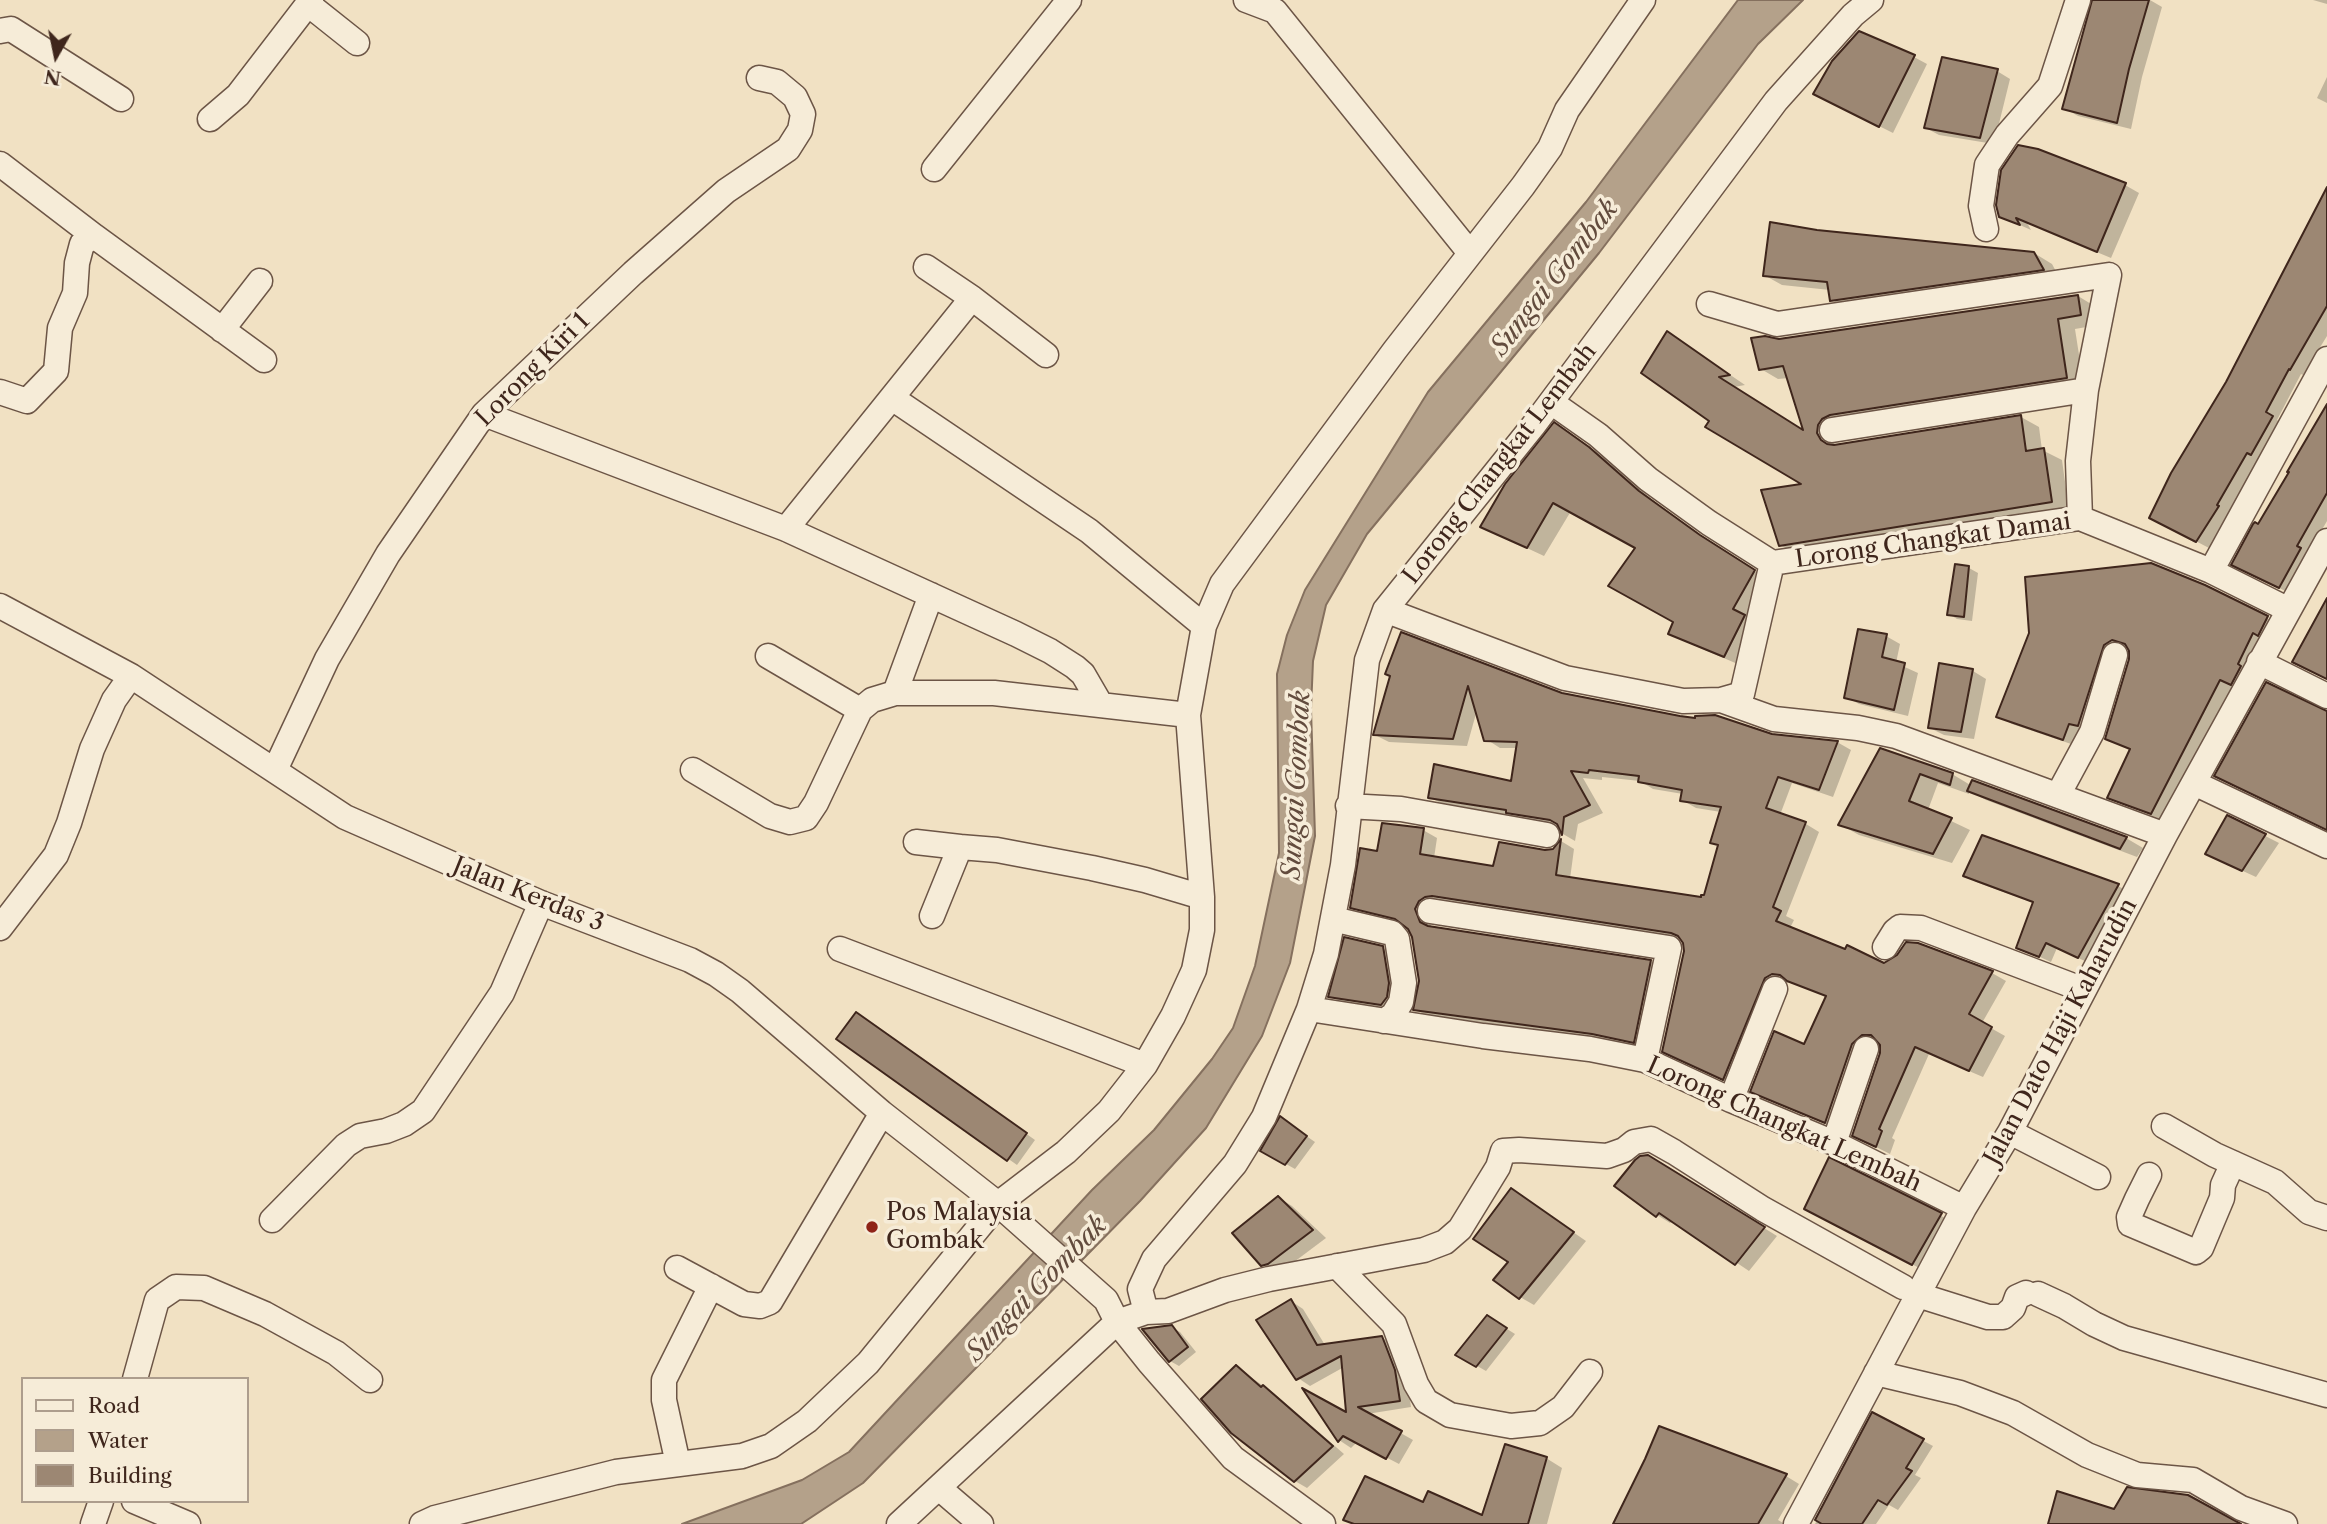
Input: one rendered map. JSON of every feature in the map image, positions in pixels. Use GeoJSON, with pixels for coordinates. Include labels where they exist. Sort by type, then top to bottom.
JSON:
{"type":"FeatureCollection","features":[{"type":"Feature","properties":{"kind":"street"},"geometry":{"type":"LineString","coordinates":[[934,169],[1069,0]]}},
{"type":"Feature","properties":{"kind":"street"},"geometry":{"type":"LineString","coordinates":[[1246,0],[1283,6],[1470,253]]}},
{"type":"Feature","properties":{"kind":"street"},"geometry":{"type":"LineString","coordinates":[[422,1524],[435,1518],[616,1472],[742,1456],[771,1447],[807,1421],[868,1363],[998,1204],[1086,1135],[1109,1111],[1144,1065],[1173,1016],[1194,970],[1202,930],[1202,897],[1188,715],[1204,626],[1222,584],[1378,372],[1523,186],[1550,148],[1567,110],[1643,0]]}},
{"type":"Feature","properties":{"kind":"street","name":"Lorong Changkat Lembah"},"geometry":{"type":"LineString","coordinates":[[1146,1312],[1140,1289],[1154,1259],[1235,1164],[1257,1129],[1283,1075],[1309,1009],[1326,954],[1343,865],[1367,660],[1385,610],[1551,402],[1776,101],[1853,15],[1871,0]]}},
{"type":"Feature","properties":{"kind":"street"},"geometry":{"type":"LineString","coordinates":[[1986,229],[1981,206],[1987,164],[2007,135],[2050,86],[2078,0]]}},
{"type":"Feature","properties":{"kind":"street"},"geometry":{"type":"LineString","coordinates":[[210,119],[238,95],[309,2],[357,43]]}},
{"type":"Feature","properties":{"kind":"street"},"geometry":{"type":"LineString","coordinates":[[0,32],[11,29],[121,99]]}},
{"type":"Feature","properties":{"kind":"street","name":"Lorong Kiri 1"},"geometry":{"type":"LineString","coordinates":[[275,770],[340,635],[388,554],[484,414],[726,191],[788,149],[800,130],[803,114],[795,97],[777,82],[759,78]]}},
{"type":"Feature","properties":{"kind":"street"},"geometry":{"type":"LineString","coordinates":[[0,164],[264,360]]}},
{"type":"Feature","properties":{"kind":"street"},"geometry":{"type":"LineString","coordinates":[[0,392],[27,401],[56,372],[60,328],[75,293],[77,263],[82,244],[94,236]]}},
{"type":"Feature","properties":{"kind":"street"},"geometry":{"type":"LineString","coordinates":[[926,267],[972,298],[1046,355]]}},
{"type":"Feature","properties":{"kind":"street"},"geometry":{"type":"LineString","coordinates":[[1709,304],[1777,324],[2109,275],[2086,390],[2078,461],[2080,518]]}},
{"type":"Feature","properties":{"kind":"street"},"geometry":{"type":"LineString","coordinates":[[222,330],[260,281]]}},
{"type":"Feature","properties":{"kind":"street"},"geometry":{"type":"LineString","coordinates":[[786,529],[972,298]]}},
{"type":"Feature","properties":{"kind":"street"},"geometry":{"type":"LineString","coordinates":[[2211,571],[2327,359]]}},
{"type":"Feature","properties":{"kind":"street"},"geometry":{"type":"LineString","coordinates":[[1832,430],[2086,390]]}},
{"type":"Feature","properties":{"kind":"street"},"geometry":{"type":"LineString","coordinates":[[892,398],[1089,531],[1204,626]]}},
{"type":"Feature","properties":{"kind":"street"},"geometry":{"type":"LineString","coordinates":[[1551,402],[1598,435],[1648,479],[1709,523],[1772,563]]}},
{"type":"Feature","properties":{"kind":"street"},"geometry":{"type":"LineString","coordinates":[[484,414],[786,529],[1050,650],[1083,674],[1101,705]]}},
{"type":"Feature","properties":{"kind":"street","name":"Lorong Changkat Damai"},"geometry":{"type":"LineString","coordinates":[[1721,700],[1742,694],[1772,563],[2080,518],[2211,571],[2289,610]]}},
{"type":"Feature","properties":{"kind":"street","name":"Jalan Dato Haji Kaharudin"},"geometry":{"type":"LineString","coordinates":[[1796,1524],[1876,1373],[1911,1291],[2010,1132],[2165,835],[2327,541]]}},
{"type":"Feature","properties":{"kind":"street"},"geometry":{"type":"LineString","coordinates":[[895,693],[931,595]]}},
{"type":"Feature","properties":{"kind":"street","name":"Jalan Kerdas 3"},"geometry":{"type":"LineString","coordinates":[[0,606],[131,676],[345,817],[541,903],[690,960],[716,974],[740,991],[882,1113],[1025,1227],[1106,1300],[1117,1322]]}},
{"type":"Feature","properties":{"kind":"street"},"geometry":{"type":"LineString","coordinates":[[1385,610],[1565,678],[1684,701],[1721,700],[1774,719],[1858,728],[1896,736],[2165,835]]}},
{"type":"Feature","properties":{"kind":"street"},"geometry":{"type":"LineString","coordinates":[[2058,795],[2092,732],[2115,655]]}},
{"type":"Feature","properties":{"kind":"street"},"geometry":{"type":"LineString","coordinates":[[768,656],[860,710]]}},
{"type":"Feature","properties":{"kind":"street"},"geometry":{"type":"LineString","coordinates":[[2259,663],[2327,696]]}},
{"type":"Feature","properties":{"kind":"street"},"geometry":{"type":"LineString","coordinates":[[0,928],[56,855],[92,749],[114,700],[131,676]]}},
{"type":"Feature","properties":{"kind":"street"},"geometry":{"type":"LineString","coordinates":[[693,769],[770,816],[790,822],[806,818],[816,803],[860,710],[872,700],[895,693],[994,693],[1188,715]]}},
{"type":"Feature","properties":{"kind":"street"},"geometry":{"type":"LineString","coordinates":[[2194,783],[2327,846]]}},
{"type":"Feature","properties":{"kind":"street"},"geometry":{"type":"LineString","coordinates":[[1348,806],[1401,809],[1547,835]]}},
{"type":"Feature","properties":{"kind":"street"},"geometry":{"type":"LineString","coordinates":[[916,842],[997,850],[1092,868],[1202,897]]}},
{"type":"Feature","properties":{"kind":"street"},"geometry":{"type":"LineString","coordinates":[[932,916],[960,848]]}},
{"type":"Feature","properties":{"kind":"street"},"geometry":{"type":"LineString","coordinates":[[272,1220],[346,1145],[360,1136],[404,1124],[423,1111],[484,1024],[502,993],[541,903]]}},
{"type":"Feature","properties":{"kind":"street"},"geometry":{"type":"LineString","coordinates":[[1430,911],[1669,948],[1645,1060]]}},
{"type":"Feature","properties":{"kind":"street"},"geometry":{"type":"LineString","coordinates":[[1333,919],[1392,933],[1397,939],[1404,983],[1401,1002],[1394,1016],[1384,1021]]}},
{"type":"Feature","properties":{"kind":"street"},"geometry":{"type":"LineString","coordinates":[[1885,947],[1900,927],[1921,928],[2084,990]]}},
{"type":"Feature","properties":{"kind":"street"},"geometry":{"type":"LineString","coordinates":[[840,949],[1144,1065]]}},
{"type":"Feature","properties":{"kind":"street"},"geometry":{"type":"LineString","coordinates":[[1731,1100],[1775,989]]}},
{"type":"Feature","properties":{"kind":"street","name":"Lorong Changkat Lembah"},"geometry":{"type":"LineString","coordinates":[[1309,1009],[1590,1049],[1645,1060],[1834,1143],[1964,1209]]}},
{"type":"Feature","properties":{"kind":"street"},"geometry":{"type":"LineString","coordinates":[[1834,1143],[1866,1049]]}},
{"type":"Feature","properties":{"kind":"street"},"geometry":{"type":"LineString","coordinates":[[677,1268],[744,1304],[761,1306],[770,1302],[882,1113]]}},
{"type":"Feature","properties":{"kind":"street"},"geometry":{"type":"LineString","coordinates":[[2164,1126],[2274,1182],[2309,1212],[2327,1218]]}},
{"type":"Feature","properties":{"kind":"street"},"geometry":{"type":"LineString","coordinates":[[2010,1132],[2098,1177]]}},
{"type":"Feature","properties":{"kind":"street"},"geometry":{"type":"LineString","coordinates":[[899,1524],[1117,1322],[1146,1312],[1168,1311],[1225,1290],[1269,1279],[1424,1250],[1445,1242],[1460,1229],[1498,1167],[1503,1151],[1607,1156],[1624,1150],[1634,1142],[1651,1139],[1763,1209],[1911,1291],[1988,1317],[2003,1317],[2013,1308],[2017,1297],[2032,1294],[2064,1306],[2124,1338],[2327,1395]]}},
{"type":"Feature","properties":{"kind":"street"},"geometry":{"type":"LineString","coordinates":[[2149,1175],[2129,1217],[2130,1224],[2196,1252],[2201,1248],[2222,1198],[2223,1185],[2233,1163]]}},
{"type":"Feature","properties":{"kind":"street"},"geometry":{"type":"LineString","coordinates":[[1337,1266],[1394,1324],[1416,1384],[1426,1401],[1450,1415],[1511,1426],[1540,1423],[1563,1407],[1590,1372]]}},
{"type":"Feature","properties":{"kind":"street"},"geometry":{"type":"LineString","coordinates":[[678,1464],[664,1399],[664,1380],[711,1286]]}},
{"type":"Feature","properties":{"kind":"street"},"geometry":{"type":"LineString","coordinates":[[136,1377],[157,1300],[176,1287],[204,1289],[265,1314],[336,1353],[370,1380]]}},
{"type":"Feature","properties":{"kind":"street"},"geometry":{"type":"LineString","coordinates":[[1117,1322],[1234,1458],[1296,1514],[1324,1524]]}},
{"type":"Feature","properties":{"kind":"street"},"geometry":{"type":"LineString","coordinates":[[1876,1373],[1960,1393],[2014,1413],[2099,1460],[2137,1475],[2193,1480],[2241,1508],[2285,1524]]}},
{"type":"Feature","properties":{"kind":"street"},"geometry":{"type":"LineString","coordinates":[[939,1488],[982,1524]]}},
{"type":"Feature","properties":{"kind":"street"},"geometry":{"type":"LineString","coordinates":[[93,1524],[100,1503]]}},
{"type":"Feature","properties":{"kind":"street"},"geometry":{"type":"LineString","coordinates":[[139,1503],[188,1524]]}},
{"type":"Feature","properties":{"kind":"water","name":"Sungai Gombak"},"geometry":{"type":"Polygon","coordinates":[[[1738,0],[1803,0],[1758,44],[1599,253],[1367,534],[1326,605],[1313,661],[1311,709],[1315,836],[1290,963],[1262,1036],[1206,1128],[1140,1201],[863,1483],[801,1524],[682,1524],[802,1480],[849,1452],[1092,1190],[1154,1130],[1212,1059],[1233,1028],[1255,966],[1279,853],[1277,674],[1287,635],[1305,590],[1428,392],[1586,202],[1738,0]]]}},
{"type":"Feature","properties":{"kind":"building"},"geometry":{"type":"Polygon","coordinates":[[[2092,0],[2149,0],[2117,123],[2062,109],[2092,0]]]}},
{"type":"Feature","properties":{"kind":"building"},"geometry":{"type":"Polygon","coordinates":[[[1859,31],[1915,55],[1879,127],[1813,94],[1832,61],[1859,31]]]}},
{"type":"Feature","properties":{"kind":"building"},"geometry":{"type":"Polygon","coordinates":[[[1942,57],[1998,69],[1980,138],[1924,128],[1942,57]]]}},
{"type":"Feature","properties":{"kind":"building"},"geometry":{"type":"Polygon","coordinates":[[[2018,145],[2038,149],[2126,183],[2097,252],[2016,218],[2020,225],[1999,217],[1996,205],[2001,170],[2018,145]]]}},
{"type":"Feature","properties":{"kind":"building"},"geometry":{"type":"Polygon","coordinates":[[[2327,187],[2327,306],[2266,412],[2273,416],[2251,455],[2247,453],[2196,542],[2149,518],[2171,473],[2226,382],[2327,187]]]}},
{"type":"Feature","properties":{"kind":"building"},"geometry":{"type":"Polygon","coordinates":[[[1770,222],[1817,230],[2034,252],[2044,270],[1830,301],[1827,282],[1763,276],[1770,222]]]}},
{"type":"Feature","properties":{"kind":"building"},"geometry":{"type":"Polygon","coordinates":[[[2078,295],[2081,315],[2058,319],[2067,378],[1830,415],[1818,425],[1817,433],[1821,440],[1834,445],[2021,415],[2026,451],[2044,448],[2052,502],[1779,546],[1761,490],[1801,484],[1705,427],[1709,421],[1641,373],[1667,331],[1730,375],[1719,377],[1803,430],[1783,366],[1759,370],[1751,338],[1765,336],[1779,339],[2078,295]]]}},
{"type":"Feature","properties":{"kind":"building"},"geometry":{"type":"Polygon","coordinates":[[[2327,404],[2327,493],[2297,546],[2301,548],[2279,588],[2231,565],[2253,524],[2258,524],[2327,404]]]}},
{"type":"Feature","properties":{"kind":"building"},"geometry":{"type":"Polygon","coordinates":[[[1554,422],[1589,447],[1639,491],[1755,570],[1733,609],[1745,615],[1724,657],[1668,634],[1673,622],[1608,586],[1635,548],[1553,503],[1527,548],[1480,527],[1505,484],[1554,422]]]}},
{"type":"Feature","properties":{"kind":"building"},"geometry":{"type":"Polygon","coordinates":[[[2151,563],[2205,585],[2268,616],[2258,636],[2253,633],[2231,685],[2220,680],[2151,814],[2107,798],[2130,749],[2105,739],[2129,659],[2125,644],[2112,640],[2104,645],[2078,726],[2069,724],[2063,740],[1996,717],[2029,633],[2025,577],[2151,563]]]}},
{"type":"Feature","properties":{"kind":"building"},"geometry":{"type":"Polygon","coordinates":[[[1955,564],[1969,566],[1964,617],[1947,615],[1955,564]]]}},
{"type":"Feature","properties":{"kind":"building"},"geometry":{"type":"Polygon","coordinates":[[[2327,598],[2327,679],[2292,662],[2327,598]]]}},
{"type":"Feature","properties":{"kind":"building"},"geometry":{"type":"Polygon","coordinates":[[[1858,629],[1887,634],[1882,657],[1905,663],[1894,710],[1844,698],[1858,629]]]}},
{"type":"Feature","properties":{"kind":"building"},"geometry":{"type":"Polygon","coordinates":[[[1401,632],[1562,693],[1680,716],[1695,718],[1715,715],[1772,734],[1838,741],[1819,790],[1778,777],[1766,808],[1806,822],[1773,907],[1781,911],[1776,921],[1845,949],[1847,945],[1884,963],[1897,955],[1906,942],[1918,943],[1993,971],[1969,1014],[1992,1027],[1969,1071],[1915,1047],[1879,1129],[1882,1131],[1876,1147],[1852,1136],[1880,1053],[1880,1045],[1871,1035],[1862,1035],[1852,1044],[1825,1123],[1750,1092],[1774,1031],[1804,1044],[1826,996],[1787,981],[1780,975],[1772,974],[1765,978],[1723,1080],[1662,1052],[1684,951],[1678,936],[1432,896],[1419,901],[1415,909],[1420,922],[1428,926],[1651,960],[1634,1043],[1592,1034],[1413,1010],[1419,981],[1412,937],[1408,929],[1395,919],[1350,908],[1360,848],[1377,851],[1382,823],[1424,828],[1420,854],[1493,866],[1499,842],[1545,850],[1553,849],[1561,839],[1556,875],[1701,897],[1704,895],[1718,845],[1710,843],[1721,807],[1680,801],[1682,790],[1638,782],[1639,776],[1589,770],[1588,773],[1571,771],[1590,805],[1564,817],[1562,835],[1557,824],[1550,820],[1428,798],[1434,764],[1511,781],[1517,742],[1484,741],[1468,686],[1453,739],[1373,735],[1390,676],[1385,674],[1401,632]]]}},
{"type":"Feature","properties":{"kind":"building"},"geometry":{"type":"Polygon","coordinates":[[[1939,663],[1973,669],[1961,732],[1928,728],[1939,663]]]}},
{"type":"Feature","properties":{"kind":"building"},"geometry":{"type":"Polygon","coordinates":[[[2266,682],[2327,711],[2327,830],[2214,776],[2266,682]]]}},
{"type":"Feature","properties":{"kind":"building"},"geometry":{"type":"Polygon","coordinates":[[[1880,748],[1953,773],[1950,785],[1920,774],[1909,801],[1952,818],[1933,854],[1838,825],[1880,748]]]}},
{"type":"Feature","properties":{"kind":"building"},"geometry":{"type":"Polygon","coordinates":[[[1972,780],[2127,837],[2120,849],[1967,791],[1972,780]]]}},
{"type":"Feature","properties":{"kind":"building"},"geometry":{"type":"Polygon","coordinates":[[[2227,815],[2266,834],[2242,871],[2205,854],[2227,815]]]}},
{"type":"Feature","properties":{"kind":"building"},"geometry":{"type":"Polygon","coordinates":[[[1982,835],[2119,884],[2078,958],[2046,943],[2039,957],[2016,948],[2033,902],[1963,876],[1982,835]]]}},
{"type":"Feature","properties":{"kind":"building"},"geometry":{"type":"Polygon","coordinates":[[[1344,937],[1383,946],[1389,983],[1387,997],[1381,1005],[1328,997],[1344,937]]]}},
{"type":"Feature","properties":{"kind":"building"},"geometry":{"type":"Polygon","coordinates":[[[856,1012],[1027,1133],[1007,1161],[836,1039],[856,1012]]]}},
{"type":"Feature","properties":{"kind":"building"},"geometry":{"type":"Polygon","coordinates":[[[1280,1116],[1307,1136],[1285,1165],[1260,1151],[1280,1116]]]}},
{"type":"Feature","properties":{"kind":"building"},"geometry":{"type":"Polygon","coordinates":[[[1648,1155],[1765,1227],[1735,1265],[1659,1213],[1656,1217],[1614,1186],[1635,1160],[1648,1155]]]}},
{"type":"Feature","properties":{"kind":"building"},"geometry":{"type":"Polygon","coordinates":[[[1829,1157],[1942,1213],[1912,1265],[1804,1209],[1829,1157]]]}},
{"type":"Feature","properties":{"kind":"building"},"geometry":{"type":"Polygon","coordinates":[[[1511,1188],[1574,1232],[1519,1299],[1493,1280],[1508,1262],[1473,1239],[1511,1188]]]}},
{"type":"Feature","properties":{"kind":"building"},"geometry":{"type":"Polygon","coordinates":[[[1278,1196],[1313,1230],[1268,1264],[1261,1266],[1232,1233],[1278,1196]]]}},
{"type":"Feature","properties":{"kind":"building"},"geometry":{"type":"Polygon","coordinates":[[[1291,1299],[1317,1345],[1382,1336],[1395,1370],[1400,1401],[1358,1407],[1402,1431],[1386,1459],[1343,1436],[1338,1442],[1302,1388],[1346,1412],[1341,1356],[1296,1380],[1256,1320],[1291,1299]]]}},
{"type":"Feature","properties":{"kind":"building"},"geometry":{"type":"Polygon","coordinates":[[[1487,1315],[1507,1328],[1476,1367],[1455,1355],[1487,1315]]]}},
{"type":"Feature","properties":{"kind":"building"},"geometry":{"type":"Polygon","coordinates":[[[1172,1325],[1188,1347],[1169,1362],[1142,1329],[1172,1325]]]}},
{"type":"Feature","properties":{"kind":"building"},"geometry":{"type":"Polygon","coordinates":[[[1236,1365],[1333,1446],[1294,1482],[1231,1433],[1201,1399],[1236,1365]]]}},
{"type":"Feature","properties":{"kind":"building"},"geometry":{"type":"Polygon","coordinates":[[[1872,1412],[1924,1439],[1906,1468],[1912,1471],[1887,1505],[1878,1500],[1862,1524],[1822,1524],[1815,1520],[1872,1412]]]}},
{"type":"Feature","properties":{"kind":"building"},"geometry":{"type":"Polygon","coordinates":[[[1659,1426],[1787,1474],[1758,1524],[1613,1524],[1659,1426]]]}},
{"type":"Feature","properties":{"kind":"building"},"geometry":{"type":"Polygon","coordinates":[[[1505,1444],[1547,1457],[1528,1524],[1354,1524],[1343,1520],[1365,1476],[1423,1502],[1428,1491],[1482,1515],[1505,1444]]]}},
{"type":"Feature","properties":{"kind":"building"},"geometry":{"type":"Polygon","coordinates":[[[2127,1487],[2188,1495],[2241,1524],[2048,1524],[2057,1491],[2114,1509],[2127,1487]]]}},
{"type":"Feature","properties":{"kind":"place","name":"Pos Malaysia Gombak"},"geometry":{"type":"Point","coordinates":[872,1227]}}]}
